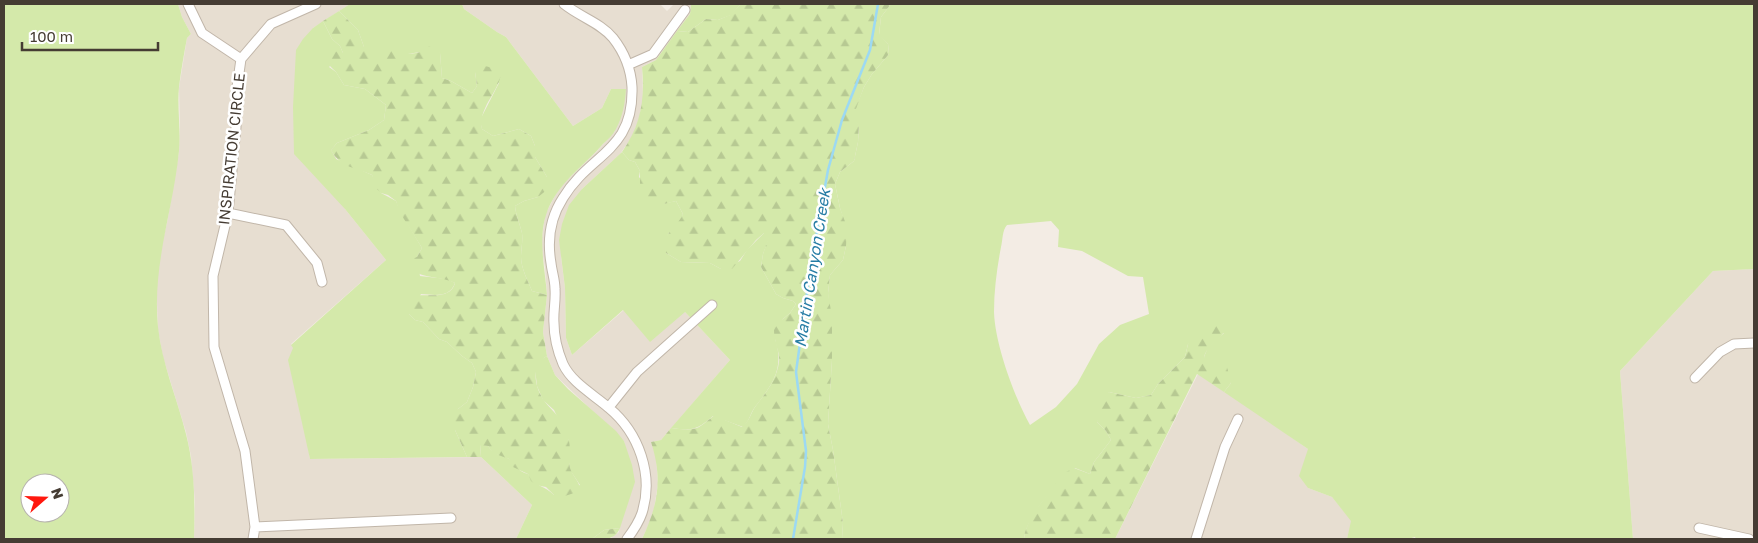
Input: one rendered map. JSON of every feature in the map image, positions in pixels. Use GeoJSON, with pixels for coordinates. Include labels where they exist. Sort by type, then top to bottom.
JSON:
{"type":"FeatureCollection","features":[{"type":"Feature","properties":{"kind":"street"},"geometry":{"type":"LineString","coordinates":[[188,4],[202,33],[241,59]]}},
{"type":"Feature","properties":{"kind":"street","name":"INSPIRATION CIRCLE"},"geometry":{"type":"LineString","coordinates":[[253,539],[255,527],[245,451],[214,347],[213,276],[228,213],[236,127],[237,87],[241,59],[271,24],[316,4]]}},
{"type":"Feature","properties":{"kind":"street"},"geometry":{"type":"LineString","coordinates":[[564,4],[604,29],[613,38],[622,51],[631,75],[631,113],[626,127],[611,149],[590,167],[564,196],[555,214],[550,233],[551,264],[556,291],[554,324],[563,365],[575,380],[619,416],[635,439],[645,469],[646,487],[642,515],[627,539]]}},
{"type":"Feature","properties":{"kind":"street"},"geometry":{"type":"LineString","coordinates":[[628,65],[653,54],[685,10]]}},
{"type":"Feature","properties":{"kind":"street"},"geometry":{"type":"LineString","coordinates":[[228,213],[286,225],[317,263],[322,282]]}},
{"type":"Feature","properties":{"kind":"street"},"geometry":{"type":"LineString","coordinates":[[609,407],[636,372],[712,304]]}},
{"type":"Feature","properties":{"kind":"street"},"geometry":{"type":"LineString","coordinates":[[1695,378],[1720,352],[1734,344],[1754,343]]}},
{"type":"Feature","properties":{"kind":"street"},"geometry":{"type":"LineString","coordinates":[[1196,539],[1224,447],[1238,419]]}},
{"type":"Feature","properties":{"kind":"street"},"geometry":{"type":"LineString","coordinates":[[255,527],[451,518]]}},
{"type":"Feature","properties":{"kind":"street"},"geometry":{"type":"LineString","coordinates":[[1699,528],[1749,539]]}},
{"type":"Feature","properties":{"kind":"shaded area"},"geometry":{"type":"Polygon","coordinates":[[[178,4],[350,4],[313,28],[345,209],[386,260],[291,344],[310,459],[481,457],[532,505],[516,539],[194,539],[195,502],[191,456],[186,432],[163,357],[158,330],[157,304],[157,276],[161,248],[179,152],[179,88],[187,38],[191,34],[178,4]]]}},
{"type":"Feature","properties":{"kind":"shaded area"},"geometry":{"type":"Polygon","coordinates":[[[462,4],[660,4],[667,11],[674,4],[691,4],[690,14],[656,60],[642,67],[643,100],[639,119],[632,137],[620,154],[582,189],[561,257],[565,288],[566,338],[572,355],[624,310],[685,312],[730,360],[661,440],[651,442],[656,456],[658,484],[653,515],[642,539],[610,539],[619,532],[627,454],[624,441],[555,375],[547,356],[543,332],[547,295],[541,245],[545,215],[559,188],[615,131],[611,89],[602,108],[573,126],[506,37],[464,9],[462,4]]]}},
{"type":"Feature","properties":{"kind":"shaded area"},"geometry":{"type":"Polygon","coordinates":[[[1754,269],[1754,539],[1633,539],[1620,371],[1713,271],[1754,269]]]}},
{"type":"Feature","properties":{"kind":"shaded area"},"geometry":{"type":"Polygon","coordinates":[[[1198,374],[1308,449],[1308,488],[1332,497],[1352,521],[1347,539],[1115,539],[1198,374]]]}},
{"type":"Feature","properties":{"kind":"green space"},"geometry":{"type":"Polygon","coordinates":[[[4,4],[178,4],[191,34],[187,38],[180,81],[179,151],[160,260],[157,304],[160,341],[186,434],[191,460],[193,473],[194,539],[4,539],[4,4]]]}},
{"type":"Feature","properties":{"kind":"green space"},"geometry":{"type":"Polygon","coordinates":[[[350,4],[462,4],[464,9],[506,37],[573,126],[602,108],[611,89],[626,89],[622,114],[615,131],[571,176],[550,204],[542,234],[547,295],[532,291],[522,266],[522,233],[515,206],[538,197],[547,177],[535,157],[535,146],[531,136],[519,129],[493,136],[482,129],[480,120],[499,83],[475,72],[477,86],[472,93],[442,78],[440,53],[422,52],[405,54],[397,51],[364,47],[358,30],[339,11],[350,4]]]}},
{"type":"Feature","properties":{"kind":"green space"},"geometry":{"type":"Polygon","coordinates":[[[691,4],[741,4],[731,15],[718,20],[706,19],[688,32],[677,31],[690,14],[691,4]]]}},
{"type":"Feature","properties":{"kind":"green space"},"geometry":{"type":"Polygon","coordinates":[[[741,4],[891,4],[881,17],[879,34],[888,44],[889,54],[864,87],[853,117],[859,125],[854,161],[840,172],[835,184],[840,208],[847,227],[843,260],[830,275],[828,293],[832,317],[832,360],[828,424],[843,523],[842,539],[642,539],[652,515],[657,492],[657,468],[651,442],[661,440],[671,428],[695,429],[719,413],[725,420],[742,427],[770,386],[778,368],[779,356],[774,327],[790,313],[796,304],[776,294],[761,267],[770,233],[764,233],[756,240],[732,269],[721,269],[710,263],[681,262],[666,253],[666,238],[683,214],[676,201],[652,207],[640,192],[640,171],[635,162],[629,160],[622,152],[634,132],[640,112],[643,90],[642,67],[656,60],[677,31],[688,32],[706,19],[718,20],[730,15],[741,4]]]}},
{"type":"Feature","properties":{"kind":"green space"},"geometry":{"type":"Polygon","coordinates":[[[891,4],[1754,4],[1754,269],[1713,271],[1620,371],[1633,539],[1416,539],[1415,537],[1408,539],[1347,539],[1351,521],[1332,497],[1308,488],[1299,476],[1308,449],[1224,392],[1231,383],[1204,357],[1208,347],[1224,333],[1188,344],[1185,357],[1158,384],[1151,395],[1136,398],[1109,392],[1097,422],[1106,431],[1111,440],[1094,462],[1090,474],[1075,468],[1051,491],[1036,510],[1026,529],[1024,539],[842,539],[843,523],[828,424],[832,360],[828,293],[830,275],[843,260],[846,246],[846,227],[835,184],[840,172],[854,161],[859,126],[852,117],[864,87],[889,54],[888,44],[879,35],[881,17],[891,4]],[[1051,221],[1007,225],[1003,232],[998,263],[995,287],[995,325],[1012,385],[1030,425],[1056,407],[1077,384],[1099,344],[1120,325],[1149,314],[1143,277],[1128,276],[1082,251],[1058,247],[1059,230],[1051,221]]]}},
{"type":"Feature","properties":{"kind":"green space"},"geometry":{"type":"Polygon","coordinates":[[[339,11],[358,30],[364,47],[384,47],[407,53],[418,53],[429,46],[440,53],[442,78],[472,93],[477,86],[475,72],[481,65],[493,68],[501,74],[496,88],[485,107],[482,129],[493,136],[519,129],[531,136],[535,146],[535,157],[547,177],[548,189],[538,197],[515,206],[522,233],[522,266],[532,291],[547,295],[543,332],[547,356],[538,365],[536,382],[540,394],[560,419],[567,434],[570,444],[570,468],[580,488],[574,493],[562,497],[554,495],[546,487],[536,485],[531,481],[528,474],[513,467],[509,459],[493,453],[488,446],[480,445],[481,457],[467,457],[451,417],[467,402],[476,372],[472,363],[447,342],[439,339],[423,322],[415,320],[409,314],[406,303],[412,296],[437,295],[448,292],[455,283],[422,275],[411,270],[409,260],[417,257],[422,248],[399,211],[396,201],[376,188],[372,175],[344,164],[331,150],[337,143],[369,130],[384,120],[386,105],[365,89],[344,85],[336,72],[323,59],[326,52],[335,51],[343,53],[340,46],[332,39],[323,21],[339,11]]]}},
{"type":"Feature","properties":{"kind":"green space"},"geometry":{"type":"Polygon","coordinates":[[[323,21],[332,39],[340,46],[343,53],[329,67],[336,72],[344,85],[365,89],[386,105],[384,120],[369,130],[337,143],[331,150],[336,159],[372,175],[381,193],[396,201],[422,248],[417,257],[420,276],[447,279],[455,283],[453,288],[445,293],[436,295],[421,294],[409,314],[415,320],[423,322],[439,339],[447,342],[472,363],[476,372],[467,402],[458,409],[455,430],[467,457],[310,459],[288,360],[293,348],[291,345],[386,260],[345,209],[294,154],[293,107],[296,50],[313,28],[323,21]]]}},
{"type":"Feature","properties":{"kind":"green space"},"geometry":{"type":"Polygon","coordinates":[[[622,152],[629,160],[635,162],[640,171],[639,177],[662,204],[676,201],[683,214],[679,224],[668,234],[666,253],[681,262],[710,263],[721,269],[740,261],[747,250],[764,233],[771,233],[763,254],[761,267],[776,294],[796,304],[783,319],[775,339],[778,349],[778,367],[775,376],[743,427],[713,416],[698,427],[671,428],[730,360],[685,312],[650,342],[623,310],[572,355],[566,338],[565,288],[559,240],[562,224],[569,205],[582,189],[622,152]]]}},
{"type":"Feature","properties":{"kind":"green space"},"geometry":{"type":"Polygon","coordinates":[[[1218,323],[1225,327],[1224,332],[1209,348],[1204,357],[1226,363],[1231,383],[1224,392],[1197,374],[1115,539],[1024,539],[1031,516],[1064,473],[1074,468],[1090,474],[1094,462],[1111,440],[1106,431],[1097,422],[1099,401],[1109,392],[1136,398],[1151,395],[1158,384],[1185,357],[1188,344],[1194,336],[1206,326],[1218,323]]]}},
{"type":"Feature","properties":{"kind":"green space"},"geometry":{"type":"Polygon","coordinates":[[[547,356],[555,375],[568,389],[616,431],[624,441],[632,465],[635,482],[620,528],[604,530],[592,539],[516,539],[532,505],[481,457],[480,444],[488,446],[496,453],[512,461],[521,471],[528,474],[536,484],[554,495],[580,485],[570,470],[569,441],[554,410],[543,400],[537,386],[535,369],[540,360],[547,356]]]}},
{"type":"Feature","properties":{"kind":"green space"},"geometry":{"type":"Polygon","coordinates":[[[620,528],[612,537],[592,539],[604,530],[620,528]]]}},
{"type":"Feature","properties":{"kind":"waterway","name":"Martin Canyon Creek"},"geometry":{"type":"LineString","coordinates":[[793,539],[806,451],[796,372],[810,271],[828,170],[842,120],[870,50],[878,4]]}}]}
